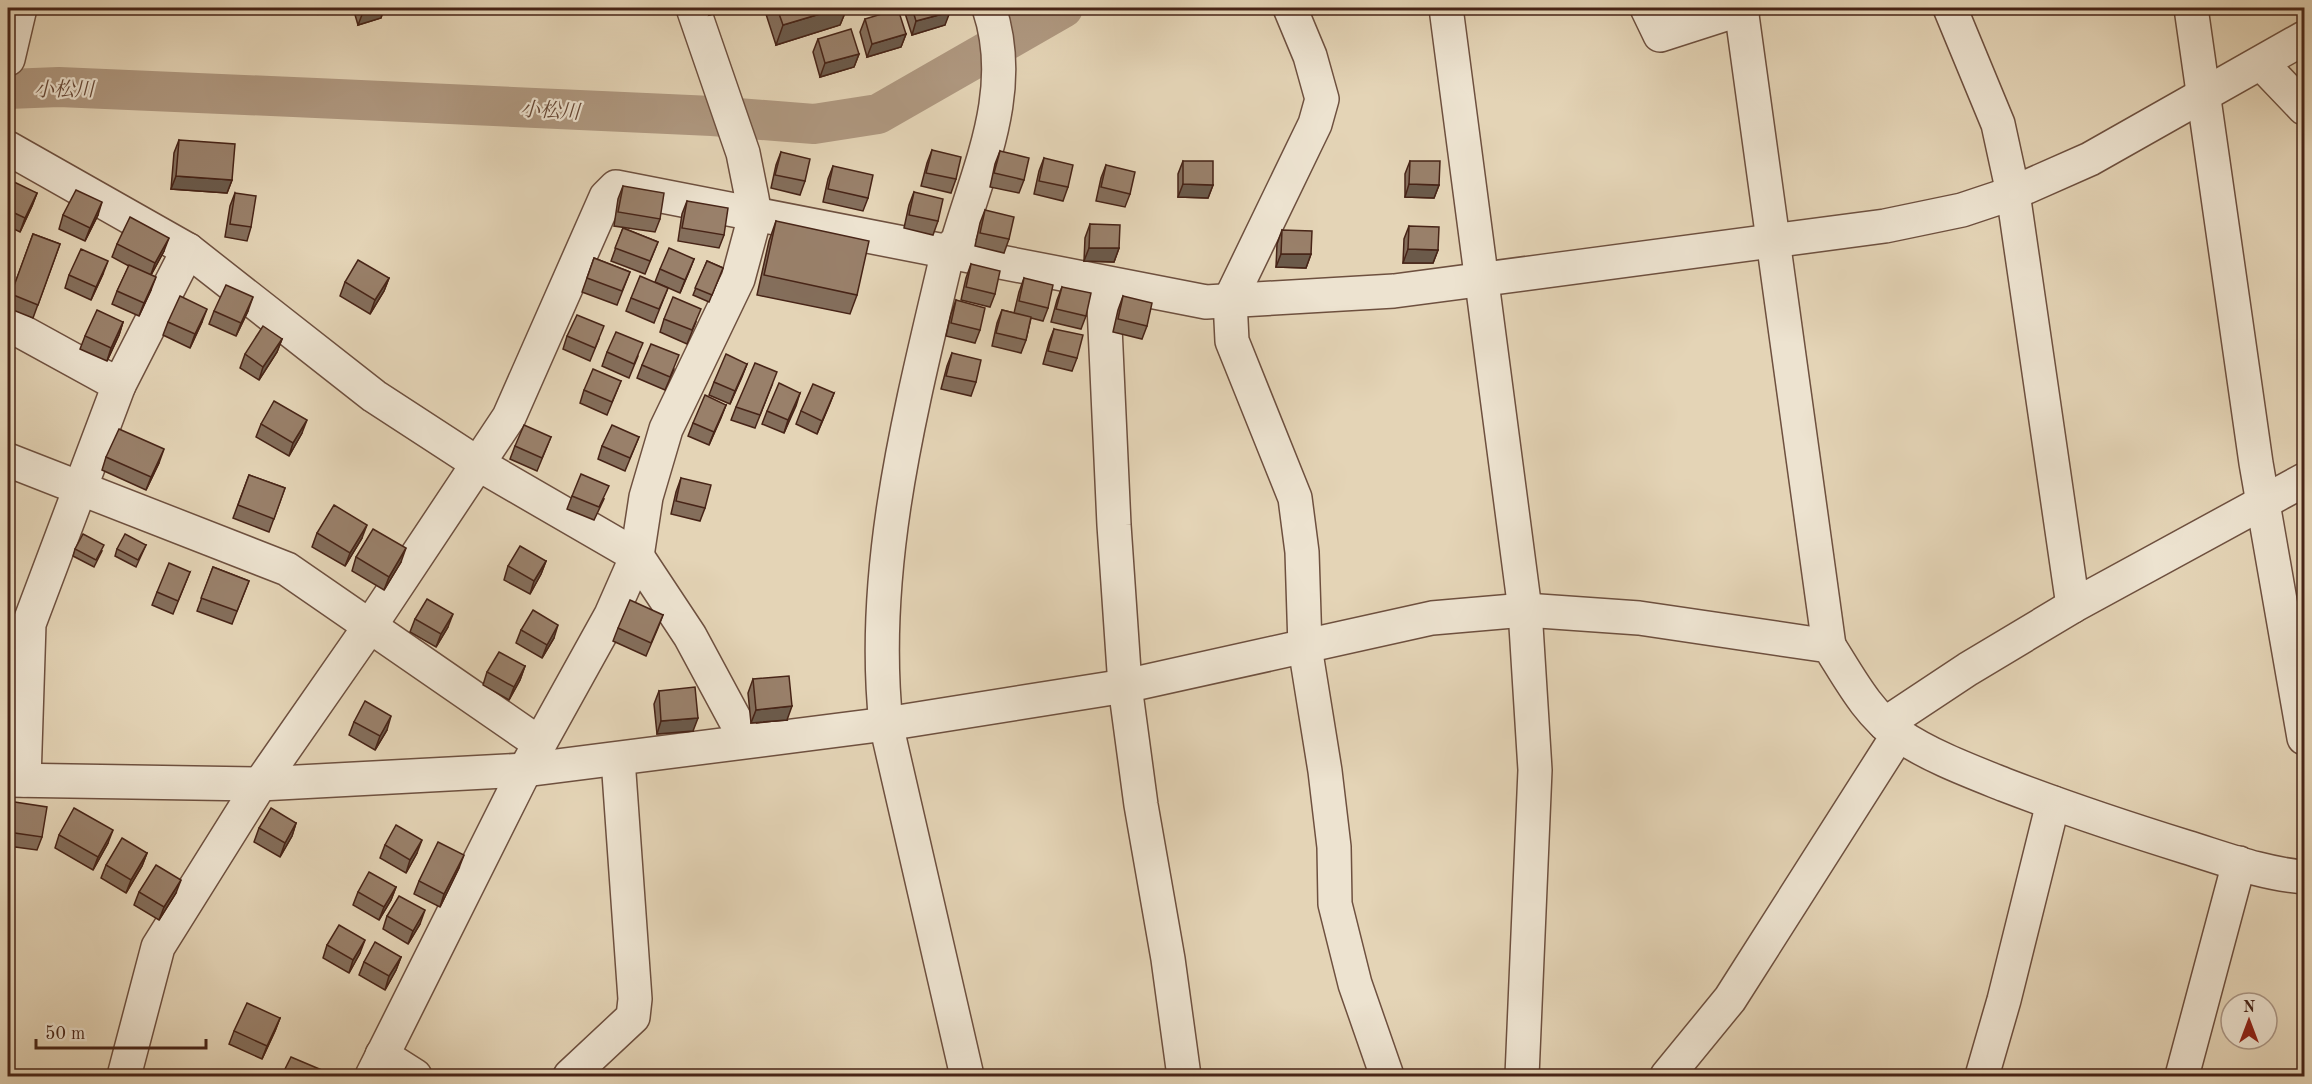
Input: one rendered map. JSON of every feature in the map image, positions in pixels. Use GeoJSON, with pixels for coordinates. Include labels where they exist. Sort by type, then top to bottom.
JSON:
{"type":"FeatureCollection","features":[{"type":"Feature","properties":{"kind":"street"},"geometry":{"type":"LineString","coordinates":[[8,57],[20,8]]}},
{"type":"Feature","properties":{"kind":"street"},"geometry":{"type":"LineString","coordinates":[[415,1077],[377,1066],[532,756],[612,615],[637,556],[646,497],[666,429],[738,279],[754,216],[742,153],[693,8]]}},
{"type":"Feature","properties":{"kind":"street"},"geometry":{"type":"LineString","coordinates":[[1290,8],[1310,56],[1322,99],[1315,124],[1230,300],[1232,341],[1295,498],[1302,552],[1305,647],[1325,771],[1334,847],[1335,904],[1355,984],[1387,1077]]}},
{"type":"Feature","properties":{"kind":"street"},"geometry":{"type":"LineString","coordinates":[[1446,8],[1484,280],[1525,610],[1535,770],[1522,1077]]}},
{"type":"Feature","properties":{"kind":"street"},"geometry":{"type":"LineString","coordinates":[[1647,8],[1660,35],[1743,8],[1829,646],[1870,708],[1892,730],[1974,772],[2053,803],[2239,863],[2283,875],[2304,877]]}},
{"type":"Feature","properties":{"kind":"street"},"geometry":{"type":"LineString","coordinates":[[1950,8],[1998,124],[2013,193],[2073,606]]}},
{"type":"Feature","properties":{"kind":"street"},"geometry":{"type":"LineString","coordinates":[[2191,8],[2254,452],[2265,504],[2279,605],[2304,738]]}},
{"type":"Feature","properties":{"kind":"street"},"geometry":{"type":"LineString","coordinates":[[967,1077],[886,724],[881,671],[886,564],[920,369],[948,251],[958,240],[992,128],[1001,71],[991,14]]}},
{"type":"Feature","properties":{"kind":"street"},"geometry":{"type":"LineString","coordinates":[[124,1077],[158,947],[260,784],[480,465],[509,417],[606,197],[615,187],[754,216],[948,251],[1206,302],[1394,291],[1885,226],[1962,210],[2013,193],[2090,159],[2203,94],[2262,64],[2304,38]]}},
{"type":"Feature","properties":{"kind":"street"},"geometry":{"type":"LineString","coordinates":[[2262,64],[2304,108]]}},
{"type":"Feature","properties":{"kind":"street"},"geometry":{"type":"LineString","coordinates":[[8,148],[188,250],[374,396],[480,465],[637,556],[690,636],[746,740]]}},
{"type":"Feature","properties":{"kind":"street"},"geometry":{"type":"LineString","coordinates":[[188,250],[119,385],[29,624],[16,780],[260,784],[532,756],[618,759],[746,740],[886,724],[1125,686],[1432,618],[1525,610],[1639,618],[1829,646]]}},
{"type":"Feature","properties":{"kind":"street"},"geometry":{"type":"LineString","coordinates":[[1103,283],[1113,514],[1125,686],[1141,805],[1168,959],[1184,1077]]}},
{"type":"Feature","properties":{"kind":"street"},"geometry":{"type":"LineString","coordinates":[[8,324],[119,385]]}},
{"type":"Feature","properties":{"kind":"street"},"geometry":{"type":"LineString","coordinates":[[8,460],[287,569],[370,626],[532,756]]}},
{"type":"Feature","properties":{"kind":"street"},"geometry":{"type":"LineString","coordinates":[[1666,1077],[1730,999],[1892,730],[1968,669],[2073,606],[2265,504],[2304,480]]}},
{"type":"Feature","properties":{"kind":"street"},"geometry":{"type":"LineString","coordinates":[[570,1077],[633,1017],[635,999],[618,759]]}},
{"type":"Feature","properties":{"kind":"street"},"geometry":{"type":"LineString","coordinates":[[1982,1077],[2004,1000],[2053,803]]}},
{"type":"Feature","properties":{"kind":"street"},"geometry":{"type":"LineString","coordinates":[[2182,1077],[2239,863]]}},
{"type":"Feature","properties":{"kind":"building"},"geometry":{"type":"Polygon","coordinates":[[[362,8],[376,8],[363,12],[362,8]]]}},
{"type":"Feature","properties":{"kind":"building"},"geometry":{"type":"Polygon","coordinates":[[[777,8],[840,8],[783,25],[777,8]]]}},
{"type":"Feature","properties":{"kind":"building"},"geometry":{"type":"Polygon","coordinates":[[[912,8],[948,8],[950,12],[916,21],[912,8]]]}},
{"type":"Feature","properties":{"kind":"building"},"geometry":{"type":"Polygon","coordinates":[[[898,9],[906,34],[872,44],[865,19],[898,9]]]}},
{"type":"Feature","properties":{"kind":"building"},"geometry":{"type":"Polygon","coordinates":[[[851,29],[859,54],[825,63],[818,39],[851,29]]]}},
{"type":"Feature","properties":{"kind":"building"},"geometry":{"type":"Polygon","coordinates":[[[179,140],[235,144],[232,180],[176,176],[179,140]]]}},
{"type":"Feature","properties":{"kind":"building"},"geometry":{"type":"Polygon","coordinates":[[[932,150],[961,157],[956,179],[926,173],[932,150]]]}},
{"type":"Feature","properties":{"kind":"building"},"geometry":{"type":"Polygon","coordinates":[[[1000,151],[1029,158],[1024,180],[994,173],[1000,151]]]}},
{"type":"Feature","properties":{"kind":"building"},"geometry":{"type":"Polygon","coordinates":[[[781,152],[810,159],[805,181],[775,175],[781,152]]]}},
{"type":"Feature","properties":{"kind":"building"},"geometry":{"type":"Polygon","coordinates":[[[1044,158],[1073,165],[1068,187],[1039,181],[1044,158]]]}},
{"type":"Feature","properties":{"kind":"building"},"geometry":{"type":"Polygon","coordinates":[[[1183,161],[1213,161],[1213,185],[1183,184],[1183,161]]]}},
{"type":"Feature","properties":{"kind":"building"},"geometry":{"type":"Polygon","coordinates":[[[1410,161],[1440,161],[1439,185],[1409,184],[1410,161]]]}},
{"type":"Feature","properties":{"kind":"building"},"geometry":{"type":"Polygon","coordinates":[[[1106,165],[1135,172],[1130,194],[1101,187],[1106,165]]]}},
{"type":"Feature","properties":{"kind":"building"},"geometry":{"type":"Polygon","coordinates":[[[833,166],[873,175],[868,198],[828,189],[833,166]]]}},
{"type":"Feature","properties":{"kind":"building"},"geometry":{"type":"Polygon","coordinates":[[[10,180],[37,193],[25,218],[8,210],[10,180]]]}},
{"type":"Feature","properties":{"kind":"building"},"geometry":{"type":"Polygon","coordinates":[[[623,186],[664,193],[660,219],[618,212],[623,186]]]}},
{"type":"Feature","properties":{"kind":"building"},"geometry":{"type":"Polygon","coordinates":[[[76,190],[102,202],[90,228],[63,215],[76,190]]]}},
{"type":"Feature","properties":{"kind":"building"},"geometry":{"type":"Polygon","coordinates":[[[914,192],[943,199],[938,221],[909,215],[914,192]]]}},
{"type":"Feature","properties":{"kind":"building"},"geometry":{"type":"Polygon","coordinates":[[[235,193],[256,196],[251,227],[230,224],[235,193]]]}},
{"type":"Feature","properties":{"kind":"building"},"geometry":{"type":"Polygon","coordinates":[[[687,201],[728,208],[724,235],[682,228],[687,201]]]}},
{"type":"Feature","properties":{"kind":"building"},"geometry":{"type":"Polygon","coordinates":[[[985,210],[1014,217],[1009,239],[980,233],[985,210]]]}},
{"type":"Feature","properties":{"kind":"building"},"geometry":{"type":"Polygon","coordinates":[[[130,217],[169,238],[155,263],[117,244],[130,217]]]}},
{"type":"Feature","properties":{"kind":"building"},"geometry":{"type":"Polygon","coordinates":[[[776,221],[869,241],[857,295],[764,275],[776,221]]]}},
{"type":"Feature","properties":{"kind":"building"},"geometry":{"type":"Polygon","coordinates":[[[1090,224],[1120,225],[1119,248],[1089,248],[1090,224]]]}},
{"type":"Feature","properties":{"kind":"building"},"geometry":{"type":"Polygon","coordinates":[[[1409,226],[1439,227],[1438,250],[1408,249],[1409,226]]]}},
{"type":"Feature","properties":{"kind":"building"},"geometry":{"type":"Polygon","coordinates":[[[623,228],[658,242],[650,261],[615,248],[623,228]]]}},
{"type":"Feature","properties":{"kind":"building"},"geometry":{"type":"Polygon","coordinates":[[[1282,230],[1312,231],[1311,254],[1281,254],[1282,230]]]}},
{"type":"Feature","properties":{"kind":"building"},"geometry":{"type":"Polygon","coordinates":[[[33,234],[60,244],[38,305],[11,294],[33,234]]]}},
{"type":"Feature","properties":{"kind":"building"},"geometry":{"type":"Polygon","coordinates":[[[669,248],[694,259],[685,280],[660,269],[669,248]]]}},
{"type":"Feature","properties":{"kind":"building"},"geometry":{"type":"Polygon","coordinates":[[[81,249],[108,261],[96,287],[69,275],[81,249]]]}},
{"type":"Feature","properties":{"kind":"building"},"geometry":{"type":"Polygon","coordinates":[[[594,258],[630,272],[622,291],[587,278],[594,258]]]}},
{"type":"Feature","properties":{"kind":"building"},"geometry":{"type":"Polygon","coordinates":[[[358,260],[389,278],[375,300],[345,282],[358,260]]]}},
{"type":"Feature","properties":{"kind":"building"},"geometry":{"type":"Polygon","coordinates":[[[707,261],[723,268],[712,295],[695,288],[707,261]]]}},
{"type":"Feature","properties":{"kind":"building"},"geometry":{"type":"Polygon","coordinates":[[[971,264],[1000,271],[995,294],[966,287],[971,264]]]}},
{"type":"Feature","properties":{"kind":"building"},"geometry":{"type":"Polygon","coordinates":[[[129,265],[156,277],[144,303],[117,291],[129,265]]]}},
{"type":"Feature","properties":{"kind":"building"},"geometry":{"type":"Polygon","coordinates":[[[640,276],[668,288],[659,309],[631,298],[640,276]]]}},
{"type":"Feature","properties":{"kind":"building"},"geometry":{"type":"Polygon","coordinates":[[[1024,278],[1053,285],[1048,308],[1019,301],[1024,278]]]}},
{"type":"Feature","properties":{"kind":"building"},"geometry":{"type":"Polygon","coordinates":[[[226,285],[253,297],[241,323],[214,311],[226,285]]]}},
{"type":"Feature","properties":{"kind":"building"},"geometry":{"type":"Polygon","coordinates":[[[1062,287],[1091,293],[1086,316],[1056,309],[1062,287]]]}},
{"type":"Feature","properties":{"kind":"building"},"geometry":{"type":"Polygon","coordinates":[[[180,296],[207,309],[195,334],[168,322],[180,296]]]}},
{"type":"Feature","properties":{"kind":"building"},"geometry":{"type":"Polygon","coordinates":[[[1123,296],[1152,303],[1147,326],[1118,319],[1123,296]]]}},
{"type":"Feature","properties":{"kind":"building"},"geometry":{"type":"Polygon","coordinates":[[[673,297],[701,309],[692,330],[664,319],[673,297]]]}},
{"type":"Feature","properties":{"kind":"building"},"geometry":{"type":"Polygon","coordinates":[[[956,300],[985,308],[980,330],[951,323],[956,300]]]}},
{"type":"Feature","properties":{"kind":"building"},"geometry":{"type":"Polygon","coordinates":[[[97,310],[123,322],[111,348],[85,336],[97,310]]]}},
{"type":"Feature","properties":{"kind":"building"},"geometry":{"type":"Polygon","coordinates":[[[1002,310],[1031,317],[1026,340],[996,333],[1002,310]]]}},
{"type":"Feature","properties":{"kind":"building"},"geometry":{"type":"Polygon","coordinates":[[[577,315],[604,326],[595,348],[567,336],[577,315]]]}},
{"type":"Feature","properties":{"kind":"building"},"geometry":{"type":"Polygon","coordinates":[[[263,326],[282,339],[263,367],[245,354],[263,326]]]}},
{"type":"Feature","properties":{"kind":"building"},"geometry":{"type":"Polygon","coordinates":[[[1054,329],[1083,335],[1077,358],[1048,351],[1054,329]]]}},
{"type":"Feature","properties":{"kind":"building"},"geometry":{"type":"Polygon","coordinates":[[[616,332],[643,343],[634,364],[607,352],[616,332]]]}},
{"type":"Feature","properties":{"kind":"building"},"geometry":{"type":"Polygon","coordinates":[[[651,344],[679,355],[670,377],[642,365],[651,344]]]}},
{"type":"Feature","properties":{"kind":"building"},"geometry":{"type":"Polygon","coordinates":[[[952,353],[981,360],[976,382],[946,376],[952,353]]]}},
{"type":"Feature","properties":{"kind":"building"},"geometry":{"type":"Polygon","coordinates":[[[726,354],[747,364],[735,391],[714,382],[726,354]]]}},
{"type":"Feature","properties":{"kind":"building"},"geometry":{"type":"Polygon","coordinates":[[[755,363],[777,372],[760,415],[736,407],[755,363]]]}},
{"type":"Feature","properties":{"kind":"building"},"geometry":{"type":"Polygon","coordinates":[[[593,369],[621,381],[612,402],[584,390],[593,369]]]}},
{"type":"Feature","properties":{"kind":"building"},"geometry":{"type":"Polygon","coordinates":[[[779,383],[800,393],[788,420],[767,411],[779,383]]]}},
{"type":"Feature","properties":{"kind":"building"},"geometry":{"type":"Polygon","coordinates":[[[813,384],[834,393],[822,421],[801,411],[813,384]]]}},
{"type":"Feature","properties":{"kind":"building"},"geometry":{"type":"Polygon","coordinates":[[[705,395],[726,405],[714,432],[693,423],[705,395]]]}},
{"type":"Feature","properties":{"kind":"building"},"geometry":{"type":"Polygon","coordinates":[[[274,401],[307,420],[293,443],[261,424],[274,401]]]}},
{"type":"Feature","properties":{"kind":"building"},"geometry":{"type":"Polygon","coordinates":[[[524,425],[551,437],[542,458],[515,446],[524,425]]]}},
{"type":"Feature","properties":{"kind":"building"},"geometry":{"type":"Polygon","coordinates":[[[612,425],[639,437],[630,458],[602,446],[612,425]]]}},
{"type":"Feature","properties":{"kind":"building"},"geometry":{"type":"Polygon","coordinates":[[[119,429],[164,449],[151,477],[106,457],[119,429]]]}},
{"type":"Feature","properties":{"kind":"building"},"geometry":{"type":"Polygon","coordinates":[[[581,474],[609,486],[599,507],[572,496],[581,474]]]}},
{"type":"Feature","properties":{"kind":"building"},"geometry":{"type":"Polygon","coordinates":[[[249,475],[285,488],[274,519],[238,505],[249,475]]]}},
{"type":"Feature","properties":{"kind":"building"},"geometry":{"type":"Polygon","coordinates":[[[681,478],[711,485],[705,508],[676,501],[681,478]]]}},
{"type":"Feature","properties":{"kind":"building"},"geometry":{"type":"Polygon","coordinates":[[[334,505],[367,525],[350,553],[317,533],[334,505]]]}},
{"type":"Feature","properties":{"kind":"building"},"geometry":{"type":"Polygon","coordinates":[[[373,529],[406,548],[389,577],[356,557],[373,529]]]}},
{"type":"Feature","properties":{"kind":"building"},"geometry":{"type":"Polygon","coordinates":[[[83,534],[104,545],[96,560],[75,549],[83,534]]]}},
{"type":"Feature","properties":{"kind":"building"},"geometry":{"type":"Polygon","coordinates":[[[125,534],[146,545],[138,560],[117,549],[125,534]]]}},
{"type":"Feature","properties":{"kind":"building"},"geometry":{"type":"Polygon","coordinates":[[[520,546],[546,561],[534,581],[508,566],[520,546]]]}},
{"type":"Feature","properties":{"kind":"building"},"geometry":{"type":"Polygon","coordinates":[[[169,563],[190,572],[178,601],[157,592],[169,563]]]}},
{"type":"Feature","properties":{"kind":"building"},"geometry":{"type":"Polygon","coordinates":[[[213,567],[249,581],[237,611],[201,598],[213,567]]]}},
{"type":"Feature","properties":{"kind":"building"},"geometry":{"type":"Polygon","coordinates":[[[427,599],[453,614],[441,634],[415,619],[427,599]]]}},
{"type":"Feature","properties":{"kind":"building"},"geometry":{"type":"Polygon","coordinates":[[[630,600],[663,615],[651,643],[618,628],[630,600]]]}},
{"type":"Feature","properties":{"kind":"building"},"geometry":{"type":"Polygon","coordinates":[[[533,610],[558,625],[547,645],[521,630],[533,610]]]}},
{"type":"Feature","properties":{"kind":"building"},"geometry":{"type":"Polygon","coordinates":[[[8,633],[14,633],[11,672],[8,672],[8,633]]]}},
{"type":"Feature","properties":{"kind":"building"},"geometry":{"type":"Polygon","coordinates":[[[499,652],[525,666],[514,687],[487,672],[499,652]]]}},
{"type":"Feature","properties":{"kind":"building"},"geometry":{"type":"Polygon","coordinates":[[[789,676],[792,706],[756,710],[753,679],[789,676]]]}},
{"type":"Feature","properties":{"kind":"building"},"geometry":{"type":"Polygon","coordinates":[[[695,687],[698,718],[661,721],[659,691],[695,687]]]}},
{"type":"Feature","properties":{"kind":"building"},"geometry":{"type":"Polygon","coordinates":[[[365,701],[391,716],[380,736],[354,722],[365,701]]]}},
{"type":"Feature","properties":{"kind":"building"},"geometry":{"type":"Polygon","coordinates":[[[8,801],[47,807],[42,837],[8,832],[8,801]]]}},
{"type":"Feature","properties":{"kind":"building"},"geometry":{"type":"Polygon","coordinates":[[[74,808],[113,830],[98,857],[59,835],[74,808]]]}},
{"type":"Feature","properties":{"kind":"building"},"geometry":{"type":"Polygon","coordinates":[[[271,808],[296,823],[285,843],[259,828],[271,808]]]}},
{"type":"Feature","properties":{"kind":"building"},"geometry":{"type":"Polygon","coordinates":[[[396,825],[422,840],[410,860],[385,845],[396,825]]]}},
{"type":"Feature","properties":{"kind":"building"},"geometry":{"type":"Polygon","coordinates":[[[122,838],[147,853],[131,880],[106,865],[122,838]]]}},
{"type":"Feature","properties":{"kind":"building"},"geometry":{"type":"Polygon","coordinates":[[[438,842],[464,855],[444,894],[419,881],[438,842]]]}},
{"type":"Feature","properties":{"kind":"building"},"geometry":{"type":"Polygon","coordinates":[[[156,865],[181,880],[164,907],[139,892],[156,865]]]}},
{"type":"Feature","properties":{"kind":"building"},"geometry":{"type":"Polygon","coordinates":[[[369,872],[396,887],[384,907],[358,892],[369,872]]]}},
{"type":"Feature","properties":{"kind":"building"},"geometry":{"type":"Polygon","coordinates":[[[399,896],[425,910],[413,931],[387,916],[399,896]]]}},
{"type":"Feature","properties":{"kind":"building"},"geometry":{"type":"Polygon","coordinates":[[[339,925],[365,940],[353,960],[327,945],[339,925]]]}},
{"type":"Feature","properties":{"kind":"building"},"geometry":{"type":"Polygon","coordinates":[[[375,942],[401,957],[389,976],[364,962],[375,942]]]}},
{"type":"Feature","properties":{"kind":"building"},"geometry":{"type":"Polygon","coordinates":[[[247,1003],[280,1018],[267,1046],[234,1031],[247,1003]]]}},
{"type":"Feature","properties":{"kind":"building"},"geometry":{"type":"Polygon","coordinates":[[[291,1057],[324,1071],[321,1077],[281,1077],[291,1057]]]}},
{"type":"Feature","properties":{"kind":"waterway","name":"小松川"},"geometry":{"type":"LineString","coordinates":[[8,89],[59,87],[316,98],[712,116],[814,124],[878,114],[1063,8]]}}]}
